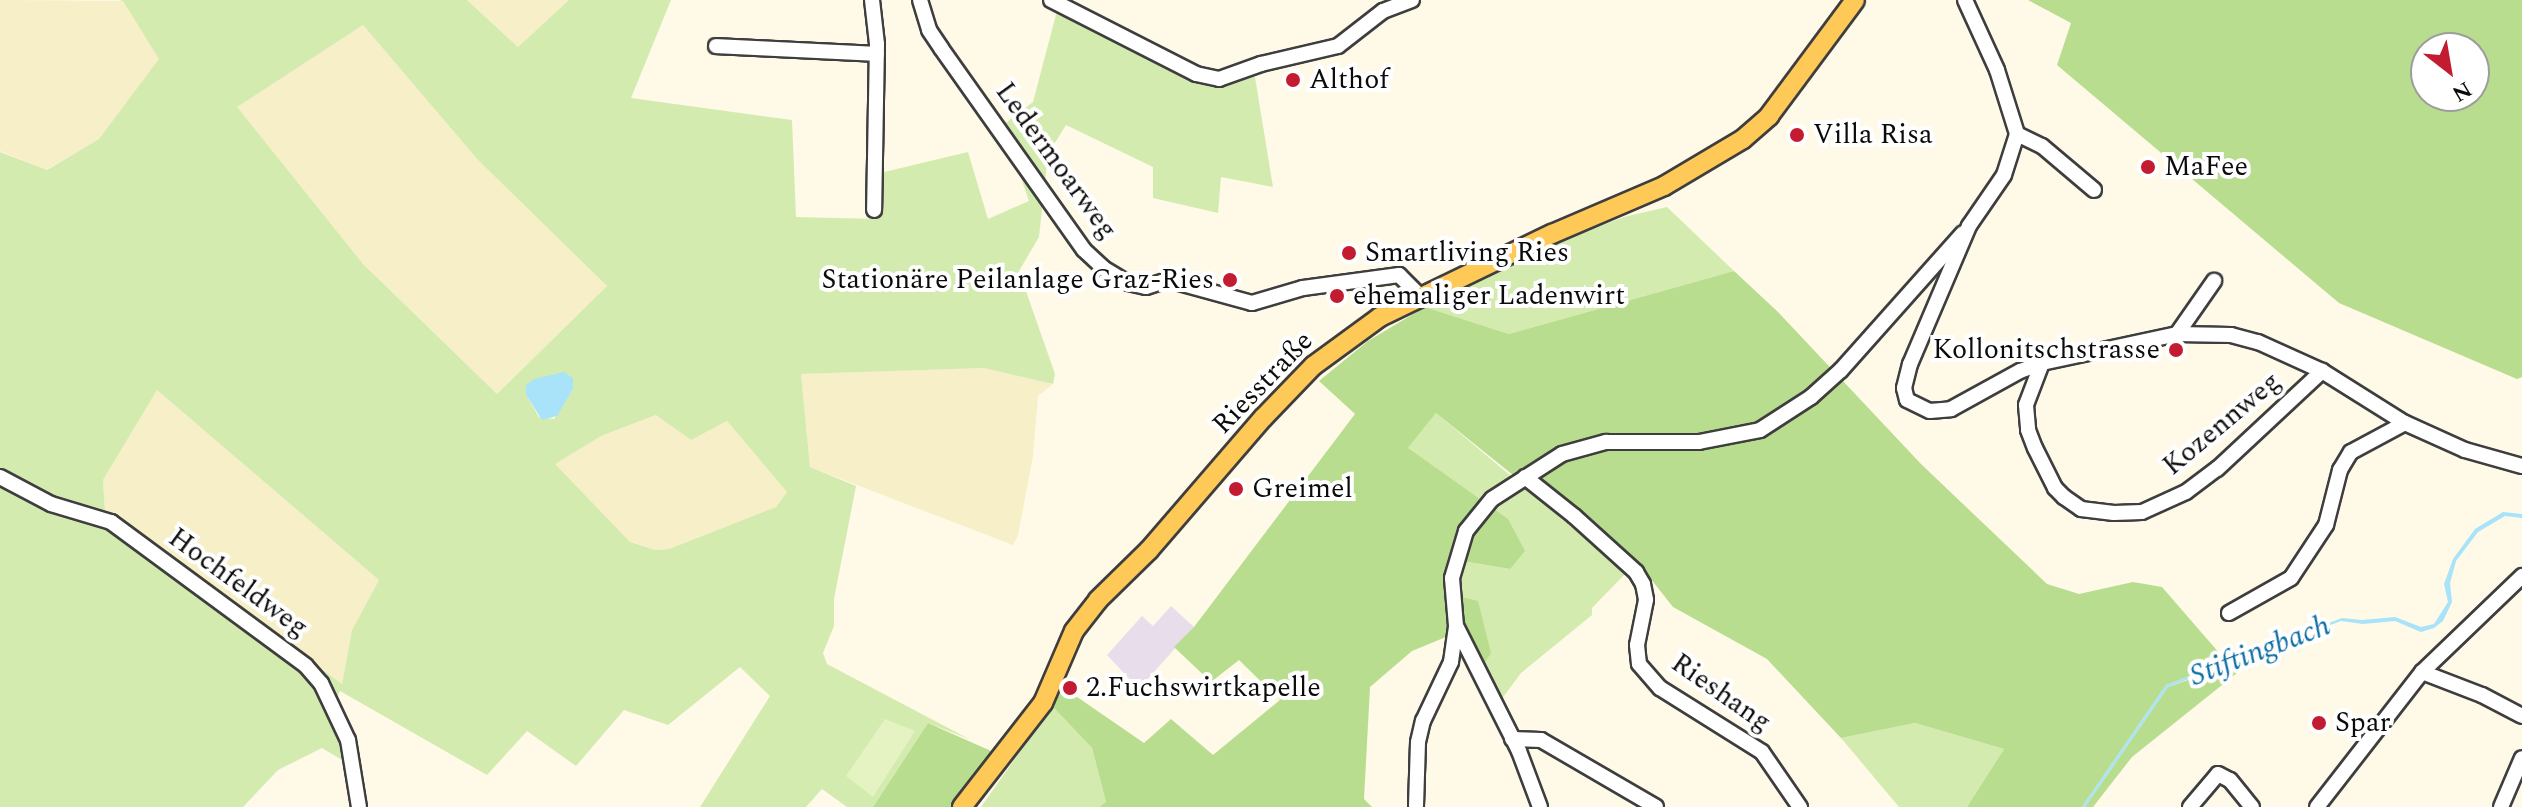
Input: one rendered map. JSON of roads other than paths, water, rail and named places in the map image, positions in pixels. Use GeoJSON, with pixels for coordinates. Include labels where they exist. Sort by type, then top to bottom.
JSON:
{"type":"FeatureCollection","features":[{"type":"Feature","properties":{"kind":"main road","name":"Riesstraße"},"geometry":{"type":"LineString","coordinates":[[962,807],[1043,703],[1074,631],[1098,600],[1149,550],[1263,418],[1313,366],[1380,317],[1664,186],[1743,139],[1769,116],[1855,0]]}},
{"type":"Feature","properties":{"kind":"street"},"geometry":{"type":"LineString","coordinates":[[872,0],[877,54],[874,210]]}},
{"type":"Feature","properties":{"kind":"street","name":"Ledermoarweg"},"geometry":{"type":"LineString","coordinates":[[920,0],[929,30],[1058,208],[1084,250],[1103,268],[1128,283],[1146,287],[1168,280],[1252,303],[1303,288],[1399,275],[1420,296]]}},
{"type":"Feature","properties":{"kind":"street"},"geometry":{"type":"LineString","coordinates":[[1051,0],[1196,74],[1219,79],[1261,64],[1338,46],[1383,11],[1412,0]]}},
{"type":"Feature","properties":{"kind":"street"},"geometry":{"type":"LineString","coordinates":[[1416,806],[1418,742],[1423,721],[1447,676],[1456,626],[1452,578],[1466,531],[1492,499],[1562,454],[1606,442],[1699,442],[1760,430],[1811,397],[1841,370],[1969,226],[2004,175],[2017,134],[1997,70],[1965,0]]}},
{"type":"Feature","properties":{"kind":"street"},"geometry":{"type":"LineString","coordinates":[[716,46],[877,54]]}},
{"type":"Feature","properties":{"kind":"street"},"geometry":{"type":"LineString","coordinates":[[2017,134],[2042,146],[2094,190]]}},
{"type":"Feature","properties":{"kind":"street"},"geometry":{"type":"LineString","coordinates":[[1969,226],[1910,364],[1904,388],[1907,400],[1930,411],[1951,409],[2020,371],[2042,363],[2177,334],[2231,335],[2258,342],[2322,371],[2405,423],[2465,450],[2522,466]]}},
{"type":"Feature","properties":{"kind":"street"},"geometry":{"type":"LineString","coordinates":[[2177,334],[2214,281]]}},
{"type":"Feature","properties":{"kind":"street","name":"Kozennweg"},"geometry":{"type":"LineString","coordinates":[[2042,363],[2026,405],[2028,430],[2035,448],[2055,488],[2064,497],[2081,509],[2114,513],[2142,512],[2186,492],[2217,469],[2322,371]]}},
{"type":"Feature","properties":{"kind":"street"},"geometry":{"type":"LineString","coordinates":[[2229,613],[2291,578],[2326,525],[2340,470],[2351,452],[2405,423]]}},
{"type":"Feature","properties":{"kind":"street","name":"Hochfeldweg"},"geometry":{"type":"LineString","coordinates":[[0,477],[51,504],[111,522],[306,666],[321,683],[348,740],[359,807]]}},
{"type":"Feature","properties":{"kind":"street","name":"Rieshang"},"geometry":{"type":"LineString","coordinates":[[1525,477],[1636,572],[1643,584],[1646,600],[1637,645],[1639,664],[1660,688],[1762,752],[1800,807]]}},
{"type":"Feature","properties":{"kind":"street"},"geometry":{"type":"LineString","coordinates":[[2317,807],[2422,672],[2522,576]]}},
{"type":"Feature","properties":{"kind":"street"},"geometry":{"type":"LineString","coordinates":[[1456,626],[1512,739],[1540,807]]}},
{"type":"Feature","properties":{"kind":"street"},"geometry":{"type":"LineString","coordinates":[[2422,672],[2482,695],[2522,716]]}},
{"type":"Feature","properties":{"kind":"street"},"geometry":{"type":"LineString","coordinates":[[1512,739],[1541,740],[1656,807]]}},
{"type":"Feature","properties":{"kind":"street"},"geometry":{"type":"LineString","coordinates":[[2501,807],[2522,758]]}},
{"type":"Feature","properties":{"kind":"street"},"geometry":{"type":"LineString","coordinates":[[2190,807],[2218,774],[2230,780],[2252,807]]}},
{"type":"Feature","properties":{"kind":"water"},"geometry":{"type":"Polygon","coordinates":[[[564,372],[573,378],[573,389],[557,416],[542,420],[526,395],[526,385],[534,379],[564,372]]]}},
{"type":"Feature","properties":{"kind":"water","name":"Stiftingbach"},"geometry":{"type":"Polygon","coordinates":[[[2503,512],[2522,514],[2522,518],[2505,516],[2478,532],[2456,561],[2450,583],[2452,602],[2443,621],[2434,628],[2421,632],[2395,621],[2363,624],[2341,621],[2168,687],[2085,807],[2082,807],[2166,685],[2342,618],[2395,617],[2421,627],[2434,624],[2448,602],[2444,584],[2453,559],[2475,529],[2503,512]]]}},
{"type":"Feature","properties":{"kind":"place","name":"Althof"},"geometry":{"type":"Point","coordinates":[1293,80]}},
{"type":"Feature","properties":{"kind":"place","name":"Villa Risa"},"geometry":{"type":"Point","coordinates":[1797,135]}},
{"type":"Feature","properties":{"kind":"place","name":"MaFee"},"geometry":{"type":"Point","coordinates":[2148,167]}},
{"type":"Feature","properties":{"kind":"place","name":"Smartliving Ries"},"geometry":{"type":"Point","coordinates":[1349,253]}},
{"type":"Feature","properties":{"kind":"place","name":"Stationäre Peilanlage Graz-Ries"},"geometry":{"type":"Point","coordinates":[1230,280]}},
{"type":"Feature","properties":{"kind":"place","name":"ehemaliger Ladenwirt"},"geometry":{"type":"Point","coordinates":[1337,296]}},
{"type":"Feature","properties":{"kind":"place","name":"Kollonitschstrasse"},"geometry":{"type":"Point","coordinates":[2176,350]}},
{"type":"Feature","properties":{"kind":"place","name":"Greimel"},"geometry":{"type":"Point","coordinates":[1236,489]}},
{"type":"Feature","properties":{"kind":"place","name":"2.Fuchswirtkapelle"},"geometry":{"type":"Point","coordinates":[1070,688]}},
{"type":"Feature","properties":{"kind":"place","name":"Spar"},"geometry":{"type":"Point","coordinates":[2319,723]}}]}
